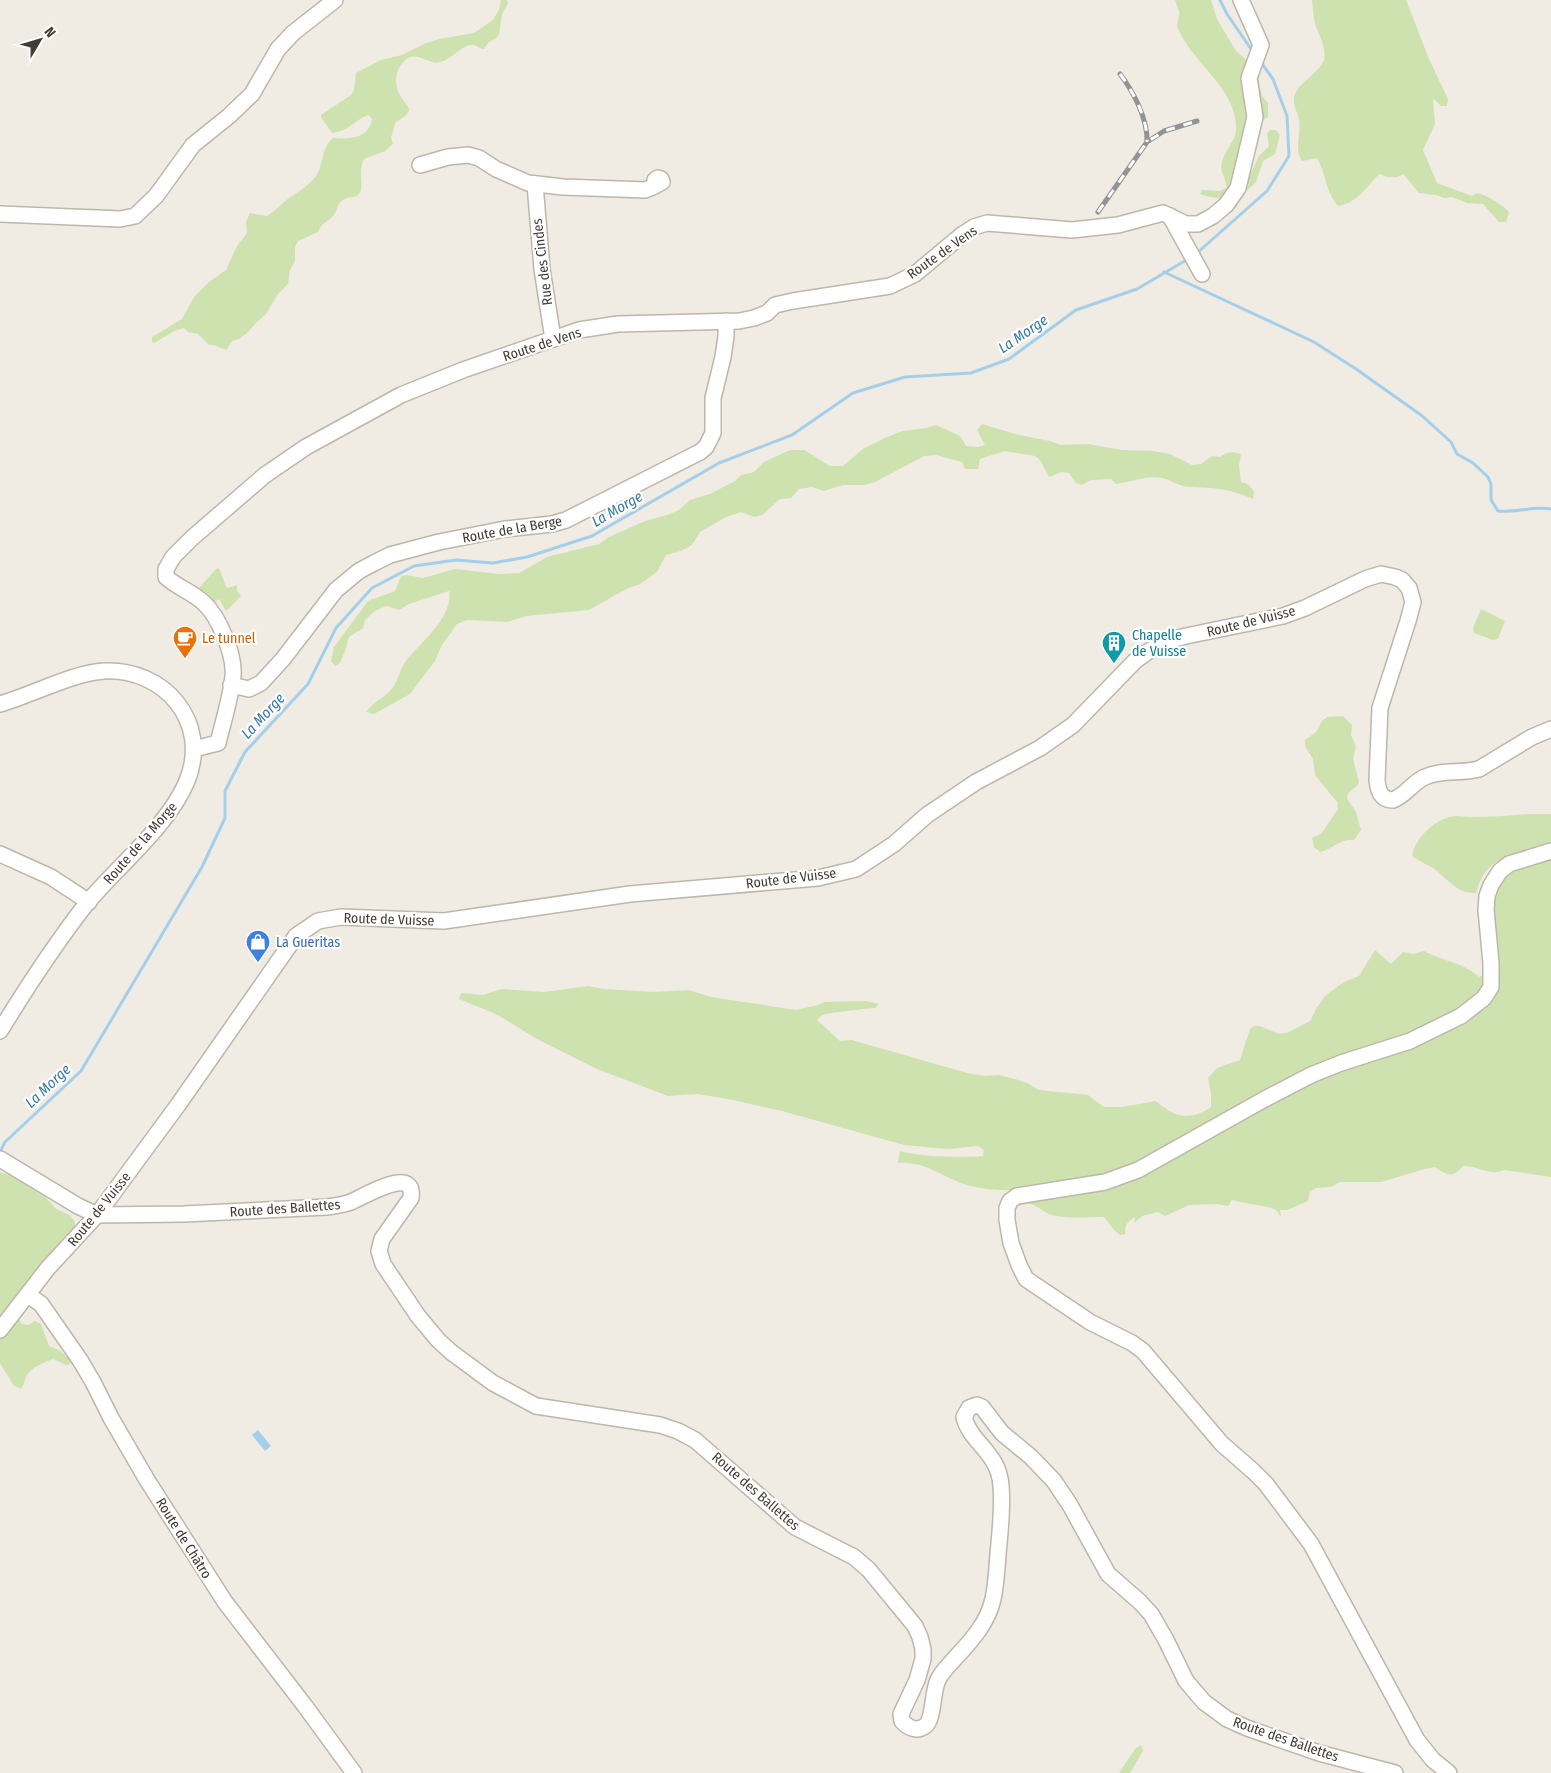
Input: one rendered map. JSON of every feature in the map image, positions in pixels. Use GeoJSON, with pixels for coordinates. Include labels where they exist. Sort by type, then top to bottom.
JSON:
{"type":"FeatureCollection","features":[{"type":"Feature","properties":{"kind":"street"},"geometry":{"type":"LineString","coordinates":[[0,214],[120,219],[135,216],[156,196],[193,145],[252,94],[278,49],[293,33],[335,0]]}},
{"type":"Feature","properties":{"kind":"street"},"geometry":{"type":"LineString","coordinates":[[1170,216],[1186,224],[1198,224],[1213,216],[1226,205],[1238,188],[1255,117],[1249,78],[1261,45],[1241,0]]}},
{"type":"Feature","properties":{"kind":"street"},"geometry":{"type":"LineString","coordinates":[[420,166],[448,156],[468,155],[479,158],[496,169],[528,183],[645,190],[654,186]]}},
{"type":"Feature","properties":{"kind":"street","name":"Rue des Cindes"},"geometry":{"type":"LineString","coordinates":[[535,184],[542,269],[553,339]]}},
{"type":"Feature","properties":{"kind":"street","name":"Route de Vens"},"geometry":{"type":"LineString","coordinates":[[231,686],[234,674],[229,650],[216,618],[205,604],[189,591],[175,586],[166,577],[166,568],[179,551],[265,475],[306,447],[401,395],[463,370],[579,330],[618,324],[739,321],[767,313],[775,305],[890,286],[915,274],[963,234],[974,227],[987,223],[1081,229],[1118,225],[1155,214],[1163,213],[1170,216]]}},
{"type":"Feature","properties":{"kind":"street"},"geometry":{"type":"LineString","coordinates":[[1170,216],[1200,270]]}},
{"type":"Feature","properties":{"kind":"street","name":"Route de la Berge"},"geometry":{"type":"LineString","coordinates":[[231,686],[249,689],[262,683],[336,590],[358,571],[390,555],[439,542],[505,529],[552,524],[566,520],[700,452],[706,447],[712,433],[713,398],[723,357],[726,321]]}},
{"type":"Feature","properties":{"kind":"street","name":"Route de Vuisse"},"geometry":{"type":"LineString","coordinates":[[0,1330],[48,1268],[97,1215],[178,1105],[296,936],[318,921],[341,917],[444,921],[630,894],[818,878],[856,869],[894,844],[927,816],[976,782],[1040,748],[1074,725],[1135,661],[1149,651],[1167,641],[1186,636],[1283,616],[1365,579],[1381,574],[1402,580],[1409,588],[1412,602],[1411,614],[1380,708],[1377,780],[1381,796],[1394,800],[1426,776],[1437,773],[1479,769],[1532,736],[1551,729]]}},
{"type":"Feature","properties":{"kind":"street","name":"Route de la Morge"},"geometry":{"type":"LineString","coordinates":[[0,704],[88,674],[103,671],[124,671],[144,676],[162,687],[174,698],[184,710],[194,749],[188,780],[173,807],[89,902],[29,983],[0,1031]]}},
{"type":"Feature","properties":{"kind":"street"},"geometry":{"type":"LineString","coordinates":[[194,749],[218,743],[231,686]]}},
{"type":"Feature","properties":{"kind":"street"},"geometry":{"type":"LineString","coordinates":[[1449,1773],[1433,1760],[1417,1740],[1311,1544],[1272,1491],[1254,1470],[1222,1444],[1143,1352],[1132,1343],[1090,1322],[1026,1280],[1018,1265],[1011,1243],[1007,1208],[1010,1201],[1017,1196],[1105,1182],[1138,1170],[1311,1075],[1341,1062],[1410,1041],[1465,1014],[1484,998],[1491,987],[1491,963],[1486,910],[1487,896],[1491,885],[1500,871],[1509,864],[1551,851]]}},
{"type":"Feature","properties":{"kind":"street"},"geometry":{"type":"LineString","coordinates":[[0,854],[51,877],[89,902]]}},
{"type":"Feature","properties":{"kind":"street"},"geometry":{"type":"LineString","coordinates":[[5,1162],[78,1206],[97,1215]]}},
{"type":"Feature","properties":{"kind":"street","name":"Route des Ballettes"},"geometry":{"type":"LineString","coordinates":[[97,1215],[184,1214],[327,1207],[348,1203],[397,1182],[407,1184],[412,1192],[411,1198],[382,1239],[380,1258],[395,1284],[438,1340],[461,1360],[493,1383],[536,1406],[660,1425],[678,1431],[695,1440],[795,1527],[854,1557],[884,1587],[914,1626],[920,1637],[923,1649],[921,1669],[901,1714],[902,1721],[912,1728],[927,1725],[931,1719],[932,1701],[938,1679],[977,1634],[985,1621],[993,1601],[1000,1538],[1001,1484],[992,1456],[970,1430],[964,1417],[969,1408],[977,1405],[982,1407],[1002,1433],[1040,1466],[1061,1491],[1108,1574],[1151,1614],[1186,1681],[1204,1702],[1227,1719],[1255,1731],[1319,1753],[1395,1773]]}},
{"type":"Feature","properties":{"kind":"street","name":"Route de Châtro"},"geometry":{"type":"LineString","coordinates":[[28,1295],[41,1304],[80,1360],[143,1472],[225,1602],[354,1773]]}},
{"type":"Feature","properties":{"kind":"green space"},"geometry":{"type":"Polygon","coordinates":[[[501,0],[507,0],[508,3],[502,14],[499,35],[489,42],[484,49],[470,45],[444,61],[435,62],[413,57],[408,58],[400,66],[396,75],[396,86],[409,110],[405,116],[395,123],[391,137],[393,144],[385,151],[364,159],[361,169],[361,191],[359,194],[342,200],[334,215],[323,224],[318,232],[298,241],[295,247],[295,261],[290,270],[288,284],[278,294],[266,314],[247,333],[239,339],[232,341],[226,350],[209,345],[198,334],[188,332],[184,328],[174,331],[154,343],[152,342],[152,337],[182,319],[194,297],[209,282],[226,270],[237,246],[247,233],[246,222],[250,213],[267,216],[309,183],[319,171],[326,146],[333,138],[352,138],[367,131],[372,119],[369,115],[343,130],[332,133],[321,117],[321,115],[351,95],[354,90],[356,73],[381,60],[402,55],[424,44],[439,39],[474,33],[493,20],[499,10],[501,0]]]}},
{"type":"Feature","properties":{"kind":"green space"},"geometry":{"type":"Polygon","coordinates":[[[1175,0],[1211,0],[1217,19],[1236,51],[1249,62],[1258,76],[1262,96],[1268,103],[1268,117],[1262,121],[1260,118],[1243,184],[1259,156],[1269,146],[1267,134],[1270,130],[1276,130],[1280,135],[1275,154],[1263,161],[1256,182],[1241,196],[1236,208],[1231,209],[1227,201],[1200,194],[1202,190],[1219,191],[1226,188],[1221,165],[1235,135],[1235,117],[1231,105],[1218,82],[1191,51],[1180,33],[1177,26],[1179,11],[1175,0]]]}},
{"type":"Feature","properties":{"kind":"green space"},"geometry":{"type":"Polygon","coordinates":[[[1312,0],[1406,0],[1429,59],[1448,99],[1447,106],[1441,106],[1433,98],[1435,124],[1423,150],[1437,183],[1472,196],[1477,193],[1490,198],[1509,212],[1506,222],[1499,222],[1483,204],[1467,203],[1452,197],[1445,198],[1419,193],[1403,174],[1388,177],[1379,174],[1351,202],[1338,206],[1333,200],[1317,158],[1302,161],[1298,152],[1299,120],[1294,97],[1298,89],[1322,64],[1325,55],[1314,20],[1312,0]]]}},
{"type":"Feature","properties":{"kind":"green space"},"geometry":{"type":"Polygon","coordinates":[[[982,424],[1061,445],[1088,444],[1122,450],[1153,451],[1170,454],[1192,465],[1201,464],[1212,456],[1220,457],[1230,452],[1238,453],[1241,454],[1239,466],[1241,482],[1249,485],[1254,492],[1253,499],[1214,488],[1185,486],[1156,477],[1116,484],[1111,479],[1091,480],[1082,485],[1076,483],[1069,473],[1062,472],[1049,477],[1040,460],[1035,456],[1005,451],[980,459],[978,469],[965,469],[962,462],[936,455],[924,456],[875,482],[864,485],[843,485],[824,491],[812,487],[799,489],[791,498],[780,499],[762,515],[754,517],[741,512],[726,517],[700,532],[692,545],[681,551],[666,555],[657,572],[640,584],[626,589],[589,610],[526,616],[507,622],[467,620],[457,624],[442,645],[435,661],[410,694],[374,714],[366,712],[391,690],[406,661],[442,619],[447,609],[449,591],[409,604],[399,610],[386,606],[375,611],[365,620],[363,628],[349,637],[340,663],[335,666],[331,661],[334,647],[368,601],[395,591],[401,576],[407,575],[423,578],[455,569],[500,574],[519,573],[547,557],[599,544],[609,537],[645,521],[679,510],[690,500],[710,494],[735,481],[741,475],[754,472],[764,462],[790,450],[804,450],[830,466],[843,466],[863,449],[885,438],[902,431],[936,425],[960,436],[966,446],[978,447],[985,445],[977,430],[982,424]]]}},
{"type":"Feature","properties":{"kind":"green space"},"geometry":{"type":"Polygon","coordinates":[[[219,568],[226,587],[237,585],[237,591],[241,596],[226,611],[219,599],[215,602],[207,593],[199,588],[219,568]]]}},
{"type":"Feature","properties":{"kind":"green space"},"geometry":{"type":"Polygon","coordinates":[[[1481,609],[1505,621],[1498,639],[1493,640],[1474,633],[1473,628],[1481,609]]]}},
{"type":"Feature","properties":{"kind":"green space"},"geometry":{"type":"Polygon","coordinates":[[[1343,716],[1352,725],[1351,735],[1356,747],[1353,759],[1359,782],[1348,793],[1347,799],[1356,812],[1361,830],[1354,840],[1341,842],[1320,852],[1314,847],[1312,838],[1322,833],[1338,809],[1337,802],[1315,775],[1313,759],[1305,746],[1305,740],[1316,732],[1322,721],[1327,717],[1343,716]]]}},
{"type":"Feature","properties":{"kind":"green space"},"geometry":{"type":"Polygon","coordinates":[[[1551,814],[1551,1177],[1504,1170],[1489,1172],[1468,1166],[1463,1166],[1453,1174],[1446,1174],[1435,1167],[1381,1182],[1340,1182],[1331,1187],[1316,1188],[1310,1192],[1308,1201],[1287,1210],[1280,1210],[1281,1217],[1276,1210],[1232,1200],[1228,1206],[1216,1204],[1189,1205],[1165,1216],[1158,1212],[1142,1216],[1134,1223],[1135,1217],[1127,1224],[1125,1234],[1120,1235],[1104,1217],[1058,1216],[1049,1214],[1030,1204],[1015,1206],[1021,1190],[994,1190],[974,1187],[917,1164],[898,1163],[900,1151],[919,1155],[983,1156],[984,1150],[978,1146],[948,1149],[904,1145],[782,1111],[728,1099],[697,1094],[668,1096],[597,1069],[537,1039],[496,1014],[459,999],[461,993],[483,995],[502,989],[544,992],[588,986],[604,989],[653,992],[689,990],[711,997],[796,1010],[824,1002],[865,1001],[879,1004],[875,1008],[822,1015],[817,1020],[840,1041],[852,1040],[967,1073],[985,1076],[999,1075],[1027,1083],[1039,1090],[1088,1095],[1104,1107],[1122,1107],[1156,1101],[1176,1114],[1182,1116],[1196,1115],[1211,1107],[1208,1078],[1217,1068],[1240,1060],[1250,1029],[1254,1026],[1259,1026],[1280,1034],[1289,1032],[1310,1021],[1325,996],[1344,982],[1359,976],[1375,950],[1391,964],[1403,952],[1413,954],[1424,951],[1466,968],[1479,977],[1495,969],[1491,901],[1513,860],[1513,855],[1505,857],[1488,868],[1481,879],[1476,893],[1463,891],[1433,868],[1412,856],[1417,842],[1422,835],[1435,824],[1449,817],[1493,817],[1551,814]]]}},
{"type":"Feature","properties":{"kind":"green space"},"geometry":{"type":"Polygon","coordinates":[[[0,1172],[14,1177],[46,1198],[56,1209],[70,1215],[75,1222],[75,1228],[51,1252],[50,1258],[19,1319],[22,1324],[29,1325],[35,1321],[41,1324],[49,1346],[59,1350],[70,1360],[70,1364],[66,1365],[53,1359],[34,1368],[26,1377],[21,1389],[14,1386],[0,1363],[0,1172]]]}},
{"type":"Feature","properties":{"kind":"green space"},"geometry":{"type":"Polygon","coordinates":[[[1141,1745],[1143,1751],[1130,1773],[1119,1773],[1135,1749],[1141,1745]]]}},
{"type":"Feature","properties":{"kind":"water"},"geometry":{"type":"Polygon","coordinates":[[[258,1430],[271,1446],[265,1451],[252,1435],[258,1430]]]}},
{"type":"Feature","properties":{"kind":"waterway","name":"La Morge"},"geometry":{"type":"LineString","coordinates":[[1220,0],[1227,14],[1253,52]]}},
{"type":"Feature","properties":{"kind":"waterway","name":"La Morge"},"geometry":{"type":"LineString","coordinates":[[1197,253],[1267,191],[1289,156],[1287,116],[1273,79],[1260,61]]}},
{"type":"Feature","properties":{"kind":"waterway","name":"La Morge"},"geometry":{"type":"LineString","coordinates":[[0,1152],[5,1142],[81,1071],[202,867],[225,818],[225,791],[245,752],[308,684],[336,628],[372,588],[414,566],[456,560],[493,563],[527,557],[592,536],[719,463],[792,435],[853,393],[905,377],[971,373],[1009,359],[1076,310],[1137,289],[1188,259]]}},
{"type":"Feature","properties":{"kind":"waterway"},"geometry":{"type":"LineString","coordinates":[[1164,272],[1314,342],[1421,415],[1451,442],[1457,454],[1473,463],[1488,477],[1491,484],[1491,500],[1498,511],[1537,508],[1551,509]]}},
{"type":"Feature","properties":{"kind":"railway"},"geometry":{"type":"LineString","coordinates":[[1120,74],[1139,106],[1145,124],[1147,142]]}},
{"type":"Feature","properties":{"kind":"railway"},"geometry":{"type":"LineString","coordinates":[[1098,212],[1147,142],[1164,131],[1197,121]]}},
{"type":"Feature","properties":{"kind":"place","name":"Le tunnel"},"geometry":{"type":"Point","coordinates":[185,659]}},
{"type":"Feature","properties":{"kind":"place","name":"Chapelle de Vuisse"},"geometry":{"type":"Point","coordinates":[1114,664]}},
{"type":"Feature","properties":{"kind":"place","name":"La Gueritas"},"geometry":{"type":"Point","coordinates":[258,963]}}]}
